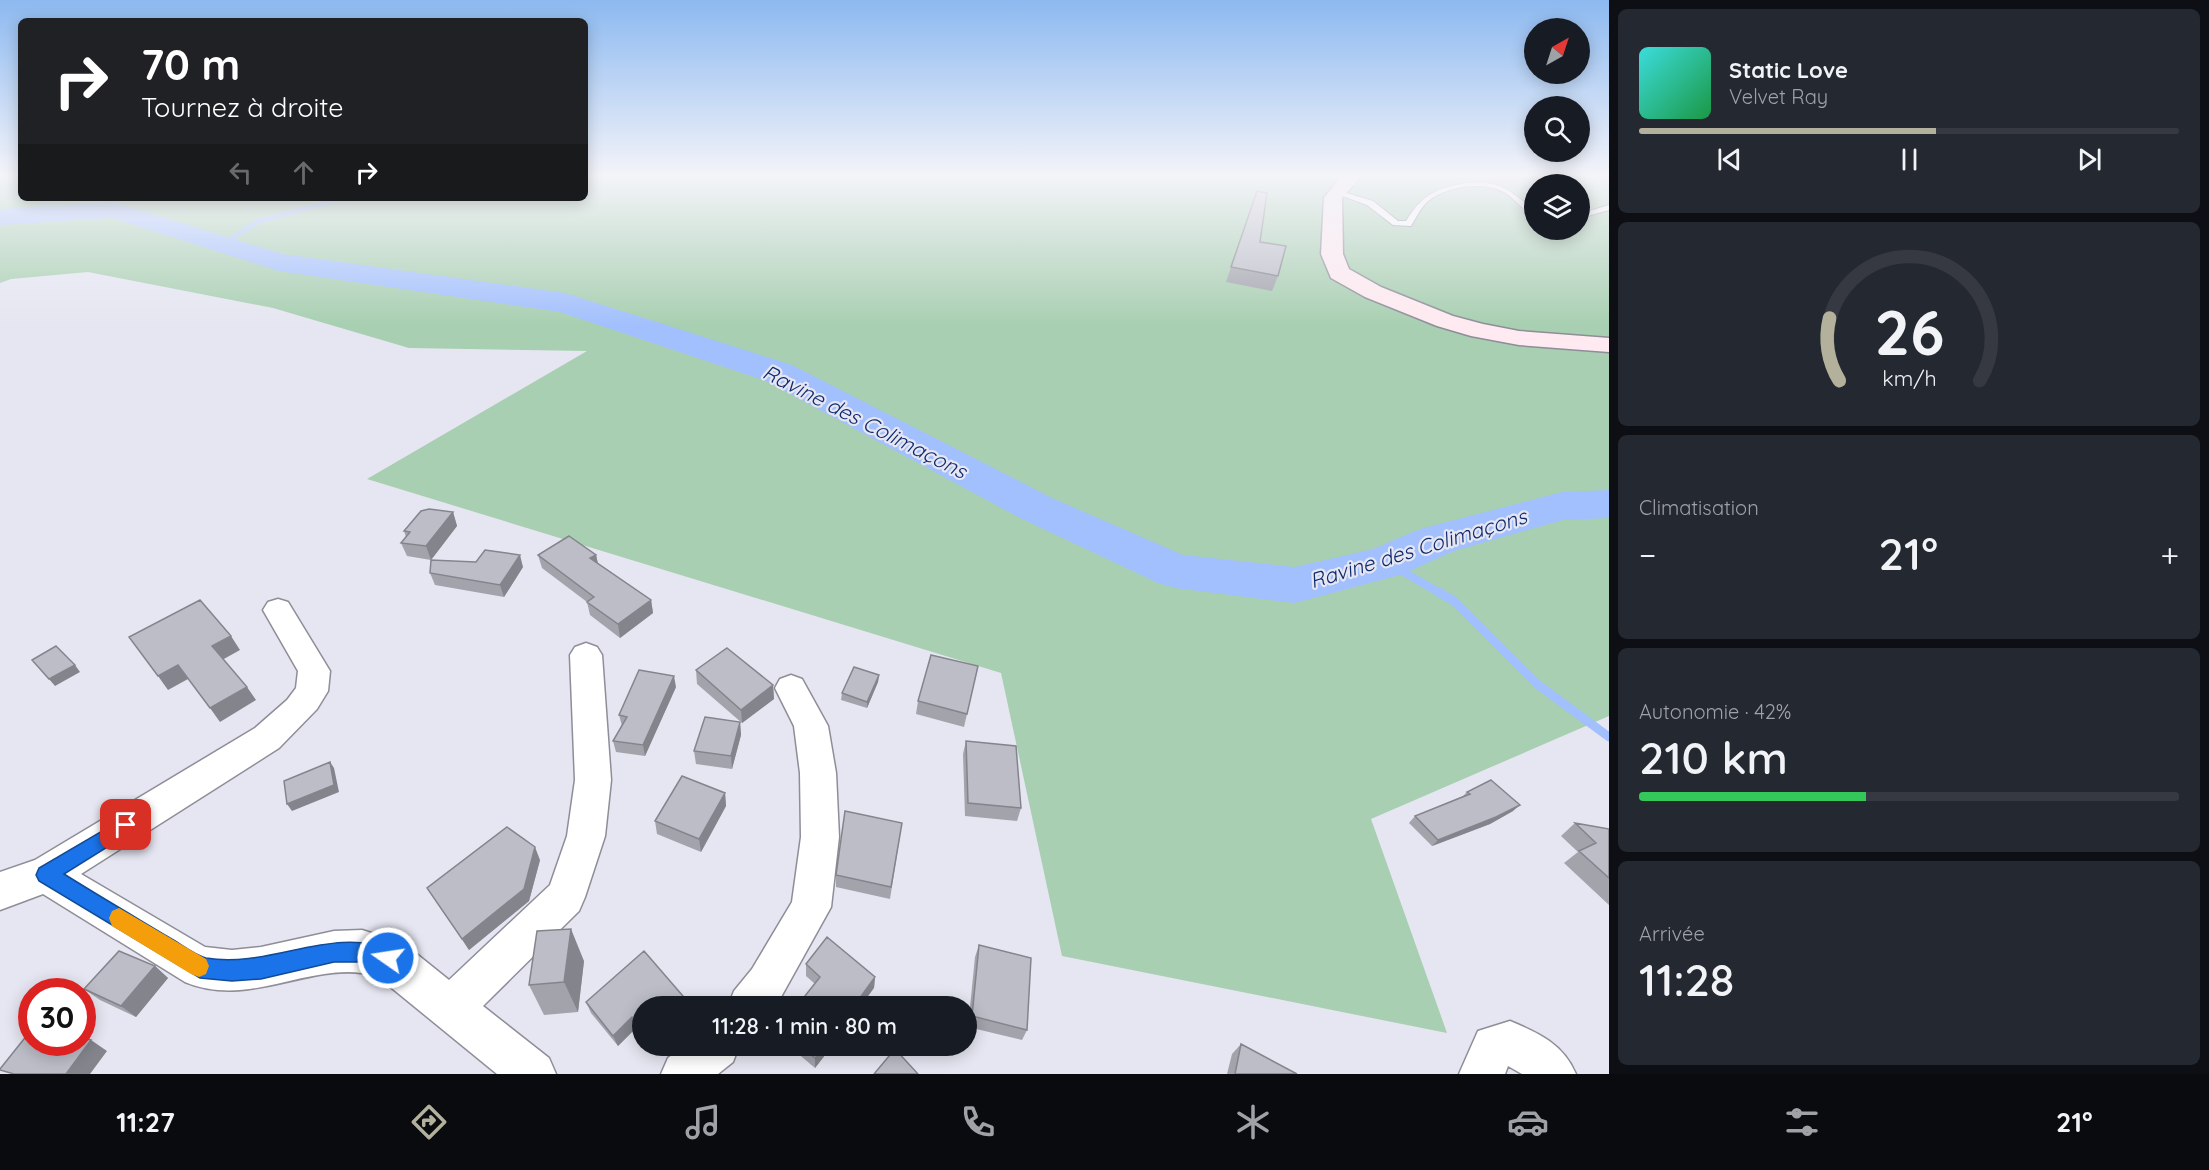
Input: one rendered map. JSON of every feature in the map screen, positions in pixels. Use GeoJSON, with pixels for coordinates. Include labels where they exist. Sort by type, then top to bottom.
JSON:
{"type":"FeatureCollection","features":[{"type":"Feature","properties":{"kind":"main road"},"geometry":{"type":"LineString","coordinates":[[1332,226],[1332,254],[1339,273],[1373,292],[1445,321],[1480,331],[1520,338],[1609,345]]}},
{"type":"Feature","properties":{"kind":"street"},"geometry":{"type":"LineString","coordinates":[[0,891],[46,875],[267,738],[297,711],[311,692],[314,672],[278,610]]}},
{"type":"Feature","properties":{"kind":"street"},"geometry":{"type":"LineString","coordinates":[[451,1008],[565,897],[586,836],[593,780],[586,655]]}},
{"type":"Feature","properties":{"kind":"street"},"geometry":{"type":"LineString","coordinates":[[757,996],[767,984],[811,907],[820,837],[819,773],[811,726],[791,688]]}},
{"type":"Feature","properties":{"kind":"street"},"geometry":{"type":"LineString","coordinates":[[46,875],[200,968],[232,971],[261,968],[334,952],[362,951],[388,958],[533,1074]]}},
{"type":"Feature","properties":{"kind":"street"},"geometry":{"type":"LineString","coordinates":[[1482,1074],[1494,1047],[1510,1043],[1539,1059],[1553,1074]]}},
{"type":"Feature","properties":{"kind":"street"},"geometry":{"type":"LineString","coordinates":[[684,1074],[705,1056]]}},
{"type":"Feature","properties":{"kind":"green space"},"geometry":{"type":"Polygon","coordinates":[[[0,226],[1524,226],[1524,240],[1590,240],[1590,226],[1609,226],[1609,716],[1371,819],[1447,1033],[1062,956],[1001,673],[367,479],[587,351],[409,348],[273,308],[88,272],[11,279],[0,283],[0,226]]]}},
{"type":"Feature","properties":{"kind":"building"},"geometry":{"type":"Polygon","coordinates":[[[1245,226],[1262,226],[1260,242],[1286,246],[1278,276],[1231,267],[1245,226]]]}},
{"type":"Feature","properties":{"kind":"building"},"geometry":{"type":"Polygon","coordinates":[[[429,509],[453,512],[426,546],[401,543],[410,532],[404,531],[421,511],[429,509]]]}},
{"type":"Feature","properties":{"kind":"building"},"geometry":{"type":"Polygon","coordinates":[[[569,536],[596,555],[590,558],[651,600],[618,624],[587,602],[594,597],[538,555],[569,536]]]}},
{"type":"Feature","properties":{"kind":"building"},"geometry":{"type":"Polygon","coordinates":[[[485,550],[520,555],[500,585],[430,573],[431,560],[476,562],[485,550]]]}},
{"type":"Feature","properties":{"kind":"building"},"geometry":{"type":"Polygon","coordinates":[[[200,600],[231,636],[212,646],[247,687],[210,708],[178,665],[158,676],[129,637],[200,600]]]}},
{"type":"Feature","properties":{"kind":"building"},"geometry":{"type":"Polygon","coordinates":[[[56,646],[75,665],[49,679],[32,660],[56,646]]]}},
{"type":"Feature","properties":{"kind":"building"},"geometry":{"type":"Polygon","coordinates":[[[727,648],[773,685],[741,710],[696,670],[727,648]]]}},
{"type":"Feature","properties":{"kind":"building"},"geometry":{"type":"Polygon","coordinates":[[[931,655],[978,666],[967,714],[918,701],[931,655]]]}},
{"type":"Feature","properties":{"kind":"building"},"geometry":{"type":"Polygon","coordinates":[[[854,667],[879,675],[867,702],[842,693],[854,667]]]}},
{"type":"Feature","properties":{"kind":"building"},"geometry":{"type":"Polygon","coordinates":[[[639,670],[674,676],[643,745],[613,741],[627,717],[619,715],[639,670]]]}},
{"type":"Feature","properties":{"kind":"building"},"geometry":{"type":"Polygon","coordinates":[[[705,717],[740,722],[731,756],[694,751],[705,717]]]}},
{"type":"Feature","properties":{"kind":"building"},"geometry":{"type":"Polygon","coordinates":[[[966,741],[1016,746],[1021,808],[968,803],[966,741]]]}},
{"type":"Feature","properties":{"kind":"building"},"geometry":{"type":"Polygon","coordinates":[[[330,762],[334,785],[287,804],[284,781],[330,762]]]}},
{"type":"Feature","properties":{"kind":"building"},"geometry":{"type":"Polygon","coordinates":[[[682,776],[725,793],[699,839],[655,821],[682,776]]]}},
{"type":"Feature","properties":{"kind":"building"},"geometry":{"type":"Polygon","coordinates":[[[1491,780],[1520,805],[1438,840],[1415,816],[1470,794],[1467,792],[1491,780]]]}},
{"type":"Feature","properties":{"kind":"building"},"geometry":{"type":"Polygon","coordinates":[[[845,811],[902,823],[891,887],[836,875],[845,811]]]}},
{"type":"Feature","properties":{"kind":"building"},"geometry":{"type":"Polygon","coordinates":[[[1575,823],[1609,829],[1609,878],[1579,851],[1596,843],[1575,823]]]}},
{"type":"Feature","properties":{"kind":"building"},"geometry":{"type":"Polygon","coordinates":[[[507,827],[535,847],[524,889],[462,939],[427,888],[507,827]]]}},
{"type":"Feature","properties":{"kind":"building"},"geometry":{"type":"Polygon","coordinates":[[[571,929],[564,982],[529,985],[537,931],[571,929]]]}},
{"type":"Feature","properties":{"kind":"building"},"geometry":{"type":"Polygon","coordinates":[[[827,937],[875,977],[861,996],[805,996],[820,977],[806,964],[827,937]]]}},
{"type":"Feature","properties":{"kind":"building"},"geometry":{"type":"Polygon","coordinates":[[[979,945],[1031,958],[1027,1030],[977,1017],[977,996],[974,996],[979,945]]]}},
{"type":"Feature","properties":{"kind":"building"},"geometry":{"type":"Polygon","coordinates":[[[119,951],[155,966],[121,1006],[96,995],[96,978],[94,978],[119,951]]]}},
{"type":"Feature","properties":{"kind":"building"},"geometry":{"type":"Polygon","coordinates":[[[644,951],[683,996],[632,996],[632,1017],[613,1036],[586,1002],[644,951]]]}},
{"type":"Feature","properties":{"kind":"building"},"geometry":{"type":"Polygon","coordinates":[[[1241,1044],[1297,1074],[1235,1074],[1241,1044]]]}},
{"type":"Feature","properties":{"kind":"building"},"geometry":{"type":"Polygon","coordinates":[[[18,1046],[18,1056],[79,1056],[66,1074],[14,1074],[0,1069],[18,1046]]]}},
{"type":"Feature","properties":{"kind":"building"},"geometry":{"type":"Polygon","coordinates":[[[889,1056],[901,1056],[918,1074],[874,1074],[889,1056]]]}},
{"type":"Feature","properties":{"kind":"waterway","name":"Ravine des Colimaçons"},"geometry":{"type":"LineString","coordinates":[[170,226],[279,262],[565,303],[779,373],[1036,508],[1175,571],[1295,585],[1386,562],[1437,540],[1562,506],[1609,504]]}},
{"type":"Feature","properties":{"kind":"waterway"},"geometry":{"type":"LineString","coordinates":[[223,244],[251,226]]}},
{"type":"Feature","properties":{"kind":"waterway"},"geometry":{"type":"LineString","coordinates":[[1386,562],[1440,593]]}},
{"type":"Feature","properties":{"kind":"waterway"},"geometry":{"type":"LineString","coordinates":[[1437,591],[1454,601],[1537,684],[1609,737]]}},
{"type":"Feature","properties":{"kind":"slow traffic"},"geometry":{"type":"LineString","coordinates":[[119,918],[199,966]]}},
{"type":"Feature","properties":{"kind":"route"},"geometry":{"type":"LineString","coordinates":[[126,825],[46,875],[200,968],[232,971],[261,968],[334,952],[362,951],[388,958]]}}]}
